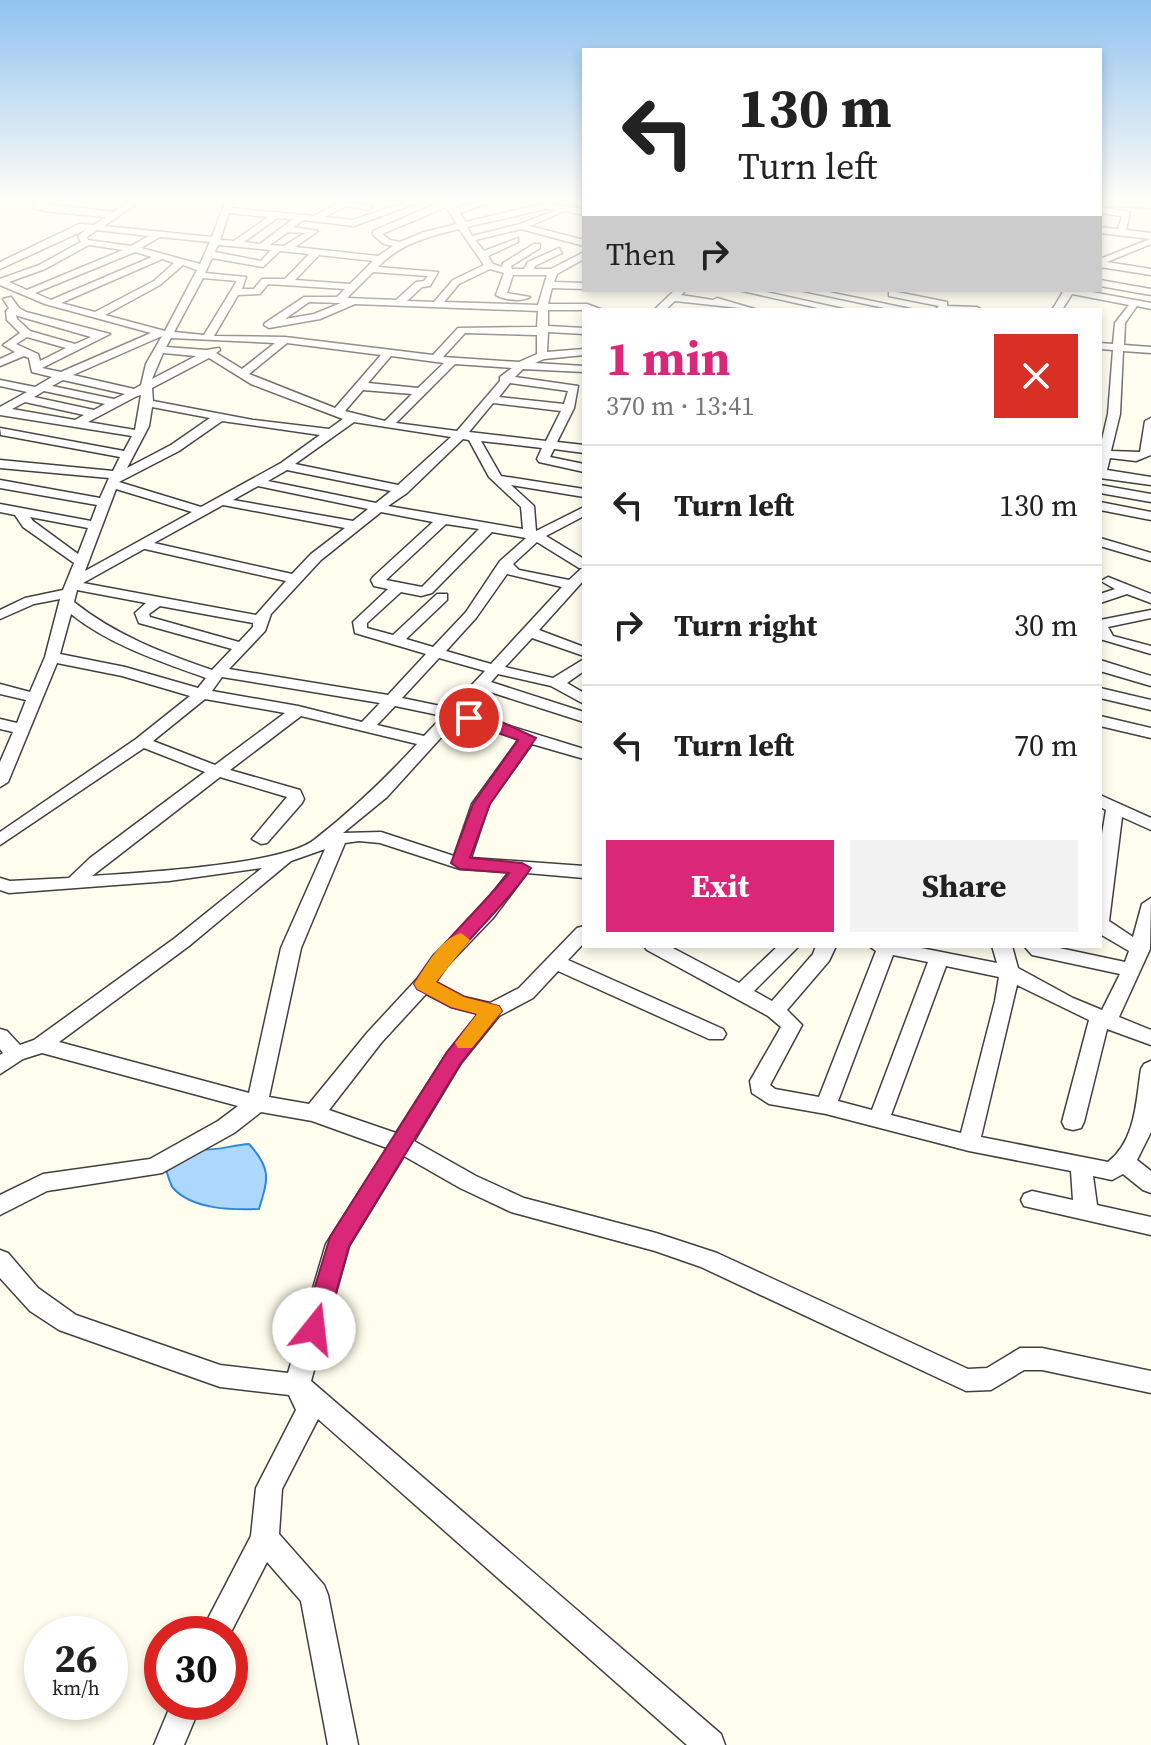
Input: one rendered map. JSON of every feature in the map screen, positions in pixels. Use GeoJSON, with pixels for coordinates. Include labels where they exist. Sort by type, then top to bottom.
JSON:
{"type":"FeatureCollection","features":[{"type":"Feature","properties":{"kind":"street"},"geometry":{"type":"LineString","coordinates":[[3,283],[12,320],[23,331],[77,348]]}},
{"type":"Feature","properties":{"kind":"street"},"geometry":{"type":"LineString","coordinates":[[4,283],[81,312],[164,334],[227,340],[285,340],[452,361],[582,370]]}},
{"type":"Feature","properties":{"kind":"street"},"geometry":{"type":"LineString","coordinates":[[29,292],[51,283]]}},
{"type":"Feature","properties":{"kind":"street"},"geometry":{"type":"LineString","coordinates":[[9,312],[50,302],[96,283]]}},
{"type":"Feature","properties":{"kind":"street"},"geometry":{"type":"LineString","coordinates":[[81,312],[136,283]]}},
{"type":"Feature","properties":{"kind":"street"},"geometry":{"type":"LineString","coordinates":[[95,316],[156,283]]}},
{"type":"Feature","properties":{"kind":"street"},"geometry":{"type":"LineString","coordinates":[[0,782],[52,657],[71,591],[114,479],[139,434],[147,403],[142,390],[164,334],[193,283]]}},
{"type":"Feature","properties":{"kind":"street"},"geometry":{"type":"LineString","coordinates":[[207,338],[239,283]]}},
{"type":"Feature","properties":{"kind":"street"},"geometry":{"type":"LineString","coordinates":[[235,292],[257,292],[263,283]]}},
{"type":"Feature","properties":{"kind":"street"},"geometry":{"type":"LineString","coordinates":[[305,283],[351,287]]}},
{"type":"Feature","properties":{"kind":"street"},"geometry":{"type":"LineString","coordinates":[[340,300],[355,283]]}},
{"type":"Feature","properties":{"kind":"street"},"geometry":{"type":"LineString","coordinates":[[398,304],[419,284],[427,283]]}},
{"type":"Feature","properties":{"kind":"street"},"geometry":{"type":"LineString","coordinates":[[436,306],[455,283]]}},
{"type":"Feature","properties":{"kind":"street"},"geometry":{"type":"LineString","coordinates":[[505,283],[501,295],[591,308]]}},
{"type":"Feature","properties":{"kind":"street"},"geometry":{"type":"LineString","coordinates":[[1102,283],[1151,292]]}},
{"type":"Feature","properties":{"kind":"street"},"geometry":{"type":"LineString","coordinates":[[542,356],[541,334],[547,285],[582,286]]}},
{"type":"Feature","properties":{"kind":"street"},"geometry":{"type":"LineString","coordinates":[[711,305],[729,292]]}},
{"type":"Feature","properties":{"kind":"street"},"geometry":{"type":"LineString","coordinates":[[753,292],[832,308]]}},
{"type":"Feature","properties":{"kind":"street"},"geometry":{"type":"LineString","coordinates":[[815,292],[899,308]]}},
{"type":"Feature","properties":{"kind":"street"},"geometry":{"type":"LineString","coordinates":[[877,292],[940,307],[948,294],[936,292]]}},
{"type":"Feature","properties":{"kind":"street"},"geometry":{"type":"LineString","coordinates":[[1073,292],[1095,300],[1151,306]]}},
{"type":"Feature","properties":{"kind":"street"},"geometry":{"type":"LineString","coordinates":[[673,293],[711,305],[736,308]]}},
{"type":"Feature","properties":{"kind":"street"},"geometry":{"type":"LineString","coordinates":[[255,340],[269,325],[307,299],[436,306],[544,303]]}},
{"type":"Feature","properties":{"kind":"street"},"geometry":{"type":"LineString","coordinates":[[269,325],[322,315],[354,301]]}},
{"type":"Feature","properties":{"kind":"street"},"geometry":{"type":"LineString","coordinates":[[1135,303],[1120,323],[1114,414],[1102,453],[1136,457],[1146,454],[1151,421]]}},
{"type":"Feature","properties":{"kind":"street"},"geometry":{"type":"LineString","coordinates":[[9,312],[101,336]]}},
{"type":"Feature","properties":{"kind":"street"},"geometry":{"type":"LineString","coordinates":[[43,321],[23,331],[8,345],[34,356],[36,370],[60,377],[142,390]]}},
{"type":"Feature","properties":{"kind":"street"},"geometry":{"type":"LineString","coordinates":[[35,367],[123,324]]}},
{"type":"Feature","properties":{"kind":"street"},"geometry":{"type":"LineString","coordinates":[[435,359],[462,330],[541,334],[582,331]]}},
{"type":"Feature","properties":{"kind":"street"},"geometry":{"type":"LineString","coordinates":[[0,412],[60,377],[164,334]]}},
{"type":"Feature","properties":{"kind":"street"},"geometry":{"type":"LineString","coordinates":[[541,334],[582,343]]}},
{"type":"Feature","properties":{"kind":"street"},"geometry":{"type":"LineString","coordinates":[[76,424],[210,354],[227,340]]}},
{"type":"Feature","properties":{"kind":"street"},"geometry":{"type":"LineString","coordinates":[[241,374],[285,340]]}},
{"type":"Feature","properties":{"kind":"street"},"geometry":{"type":"LineString","coordinates":[[1102,346],[1151,350]]}},
{"type":"Feature","properties":{"kind":"street"},"geometry":{"type":"LineString","coordinates":[[159,349],[210,354],[241,374],[352,418],[580,448]]}},
{"type":"Feature","properties":{"kind":"street"},"geometry":{"type":"LineString","coordinates":[[0,363],[24,352]]}},
{"type":"Feature","properties":{"kind":"street"},"geometry":{"type":"LineString","coordinates":[[337,413],[389,352]]}},
{"type":"Feature","properties":{"kind":"street"},"geometry":{"type":"LineString","coordinates":[[0,840],[142,742],[202,694],[216,674],[260,628],[260,620],[294,579],[354,525],[403,490],[467,435],[488,399],[519,366],[542,356],[582,352]]}},
{"type":"Feature","properties":{"kind":"street"},"geometry":{"type":"LineString","coordinates":[[387,425],[452,361]]}},
{"type":"Feature","properties":{"kind":"street"},"geometry":{"type":"LineString","coordinates":[[504,379],[577,393],[544,460],[582,468]]}},
{"type":"Feature","properties":{"kind":"street"},"geometry":{"type":"LineString","coordinates":[[0,383],[116,403]]}},
{"type":"Feature","properties":{"kind":"street"},"geometry":{"type":"LineString","coordinates":[[361,386],[422,392]]}},
{"type":"Feature","properties":{"kind":"street"},"geometry":{"type":"LineString","coordinates":[[488,399],[568,408]]}},
{"type":"Feature","properties":{"kind":"street"},"geometry":{"type":"LineString","coordinates":[[0,400],[19,400],[96,414]]}},
{"type":"Feature","properties":{"kind":"street"},"geometry":{"type":"LineString","coordinates":[[147,403],[331,433]]}},
{"type":"Feature","properties":{"kind":"street"},"geometry":{"type":"LineString","coordinates":[[288,427],[318,405]]}},
{"type":"Feature","properties":{"kind":"street"},"geometry":{"type":"LineString","coordinates":[[0,412],[139,434]]}},
{"type":"Feature","properties":{"kind":"street"},"geometry":{"type":"LineString","coordinates":[[114,479],[175,448],[220,417]]}},
{"type":"Feature","properties":{"kind":"street"},"geometry":{"type":"LineString","coordinates":[[71,591],[202,511],[285,466],[352,418]]}},
{"type":"Feature","properties":{"kind":"street"},"geometry":{"type":"LineString","coordinates":[[467,435],[496,479],[524,499],[529,507],[532,535]]}},
{"type":"Feature","properties":{"kind":"street"},"geometry":{"type":"LineString","coordinates":[[9,441],[127,455]]}},
{"type":"Feature","properties":{"kind":"street"},"geometry":{"type":"LineString","coordinates":[[9,441],[38,466]]}},
{"type":"Feature","properties":{"kind":"street"},"geometry":{"type":"LineString","coordinates":[[0,464],[38,466],[114,479],[202,511]]}},
{"type":"Feature","properties":{"kind":"street"},"geometry":{"type":"LineString","coordinates":[[38,466],[0,505],[97,526]]}},
{"type":"Feature","properties":{"kind":"street"},"geometry":{"type":"LineString","coordinates":[[285,466],[403,490]]}},
{"type":"Feature","properties":{"kind":"street"},"geometry":{"type":"LineString","coordinates":[[1102,473],[1151,481]]}},
{"type":"Feature","properties":{"kind":"street"},"geometry":{"type":"LineString","coordinates":[[496,479],[582,493]]}},
{"type":"Feature","properties":{"kind":"street"},"geometry":{"type":"LineString","coordinates":[[257,482],[377,508],[532,535],[582,564]]}},
{"type":"Feature","properties":{"kind":"street"},"geometry":{"type":"LineString","coordinates":[[0,484],[105,503]]}},
{"type":"Feature","properties":{"kind":"street"},"geometry":{"type":"LineString","coordinates":[[1102,489],[1151,498]]}},
{"type":"Feature","properties":{"kind":"street"},"geometry":{"type":"LineString","coordinates":[[222,501],[354,525]]}},
{"type":"Feature","properties":{"kind":"street"},"geometry":{"type":"LineString","coordinates":[[1102,506],[1151,516]]}},
{"type":"Feature","properties":{"kind":"street"},"geometry":{"type":"LineString","coordinates":[[19,511],[28,524],[82,563]]}},
{"type":"Feature","properties":{"kind":"street"},"geometry":{"type":"LineString","coordinates":[[366,727],[471,615],[505,564],[532,535],[582,512]]}},
{"type":"Feature","properties":{"kind":"street"},"geometry":{"type":"LineString","coordinates":[[442,520],[378,580],[382,585],[421,592],[427,590],[489,527]]}},
{"type":"Feature","properties":{"kind":"street"},"geometry":{"type":"LineString","coordinates":[[1102,543],[1151,557]]}},
{"type":"Feature","properties":{"kind":"street"},"geometry":{"type":"LineString","coordinates":[[145,545],[294,579]]}},
{"type":"Feature","properties":{"kind":"street"},"geometry":{"type":"LineString","coordinates":[[505,568],[514,573],[578,578]]}},
{"type":"Feature","properties":{"kind":"street"},"geometry":{"type":"LineString","coordinates":[[310,851],[381,793],[578,578]]}},
{"type":"Feature","properties":{"kind":"street"},"geometry":{"type":"LineString","coordinates":[[1108,581],[1151,599]]}},
{"type":"Feature","properties":{"kind":"street"},"geometry":{"type":"LineString","coordinates":[[397,588],[360,622],[360,630],[556,683],[582,698]]}},
{"type":"Feature","properties":{"kind":"street"},"geometry":{"type":"LineString","coordinates":[[1102,598],[1127,589]]}},
{"type":"Feature","properties":{"kind":"street"},"geometry":{"type":"LineString","coordinates":[[71,591],[101,630],[129,645],[216,674],[389,701],[487,721],[528,738],[582,753]]}},
{"type":"Feature","properties":{"kind":"street"},"geometry":{"type":"LineString","coordinates":[[4,611],[71,591],[158,600],[260,620]]}},
{"type":"Feature","properties":{"kind":"street"},"geometry":{"type":"LineString","coordinates":[[398,641],[400,635],[442,597]]}},
{"type":"Feature","properties":{"kind":"street"},"geometry":{"type":"LineString","coordinates":[[158,600],[142,613],[144,620],[241,647]]}},
{"type":"Feature","properties":{"kind":"street"},"geometry":{"type":"LineString","coordinates":[[1102,624],[1147,618]]}},
{"type":"Feature","properties":{"kind":"street"},"geometry":{"type":"LineString","coordinates":[[1102,628],[1107,639],[1151,650]]}},
{"type":"Feature","properties":{"kind":"street"},"geometry":{"type":"LineString","coordinates":[[530,632],[582,651]]}},
{"type":"Feature","properties":{"kind":"street"},"geometry":{"type":"LineString","coordinates":[[52,657],[125,672],[202,694],[298,711],[427,742]]}},
{"type":"Feature","properties":{"kind":"street"},"geometry":{"type":"LineString","coordinates":[[556,683],[582,665]]}},
{"type":"Feature","properties":{"kind":"street"},"geometry":{"type":"LineString","coordinates":[[1102,666],[1151,681]]}},
{"type":"Feature","properties":{"kind":"street"},"geometry":{"type":"LineString","coordinates":[[481,684],[582,716]]}},
{"type":"Feature","properties":{"kind":"street"},"geometry":{"type":"LineString","coordinates":[[0,689],[36,698]]}},
{"type":"Feature","properties":{"kind":"street"},"geometry":{"type":"LineString","coordinates":[[1102,693],[1151,705]]}},
{"type":"Feature","properties":{"kind":"street"},"geometry":{"type":"LineString","coordinates":[[74,883],[96,862],[298,711]]}},
{"type":"Feature","properties":{"kind":"street"},"geometry":{"type":"LineString","coordinates":[[1102,721],[1151,733]]}},
{"type":"Feature","properties":{"kind":"street"},"geometry":{"type":"LineString","coordinates":[[0,724],[22,729]]}},
{"type":"Feature","properties":{"kind":"street"},"geometry":{"type":"LineString","coordinates":[[460,863],[481,804],[528,738]]}},
{"type":"Feature","properties":{"kind":"street"},"geometry":{"type":"LineString","coordinates":[[142,742],[219,772],[294,794],[296,799],[261,839]]}},
{"type":"Feature","properties":{"kind":"street"},"geometry":{"type":"LineString","coordinates":[[1102,901],[1108,804],[1151,825]]}},
{"type":"Feature","properties":{"kind":"street"},"geometry":{"type":"LineString","coordinates":[[3,888],[142,878],[287,858],[338,839],[374,836],[441,860],[582,872]]}},
{"type":"Feature","properties":{"kind":"street"},"geometry":{"type":"LineString","coordinates":[[0,1206],[43,1183],[126,1174],[154,1167],[226,1127],[257,1103],[291,948],[338,839]]}},
{"type":"Feature","properties":{"kind":"street"},"geometry":{"type":"LineString","coordinates":[[0,1036],[8,1060],[41,1045],[182,942],[287,858]]}},
{"type":"Feature","properties":{"kind":"street"},"geometry":{"type":"LineString","coordinates":[[314,1113],[374,1038],[424,984],[440,961],[486,914],[522,868]]}},
{"type":"Feature","properties":{"kind":"street"},"geometry":{"type":"LineString","coordinates":[[1073,1122],[1104,1020],[1140,959],[1151,904]]}},
{"type":"Feature","properties":{"kind":"street"},"geometry":{"type":"LineString","coordinates":[[1102,924],[1140,959]]}},
{"type":"Feature","properties":{"kind":"street"},"geometry":{"type":"LineString","coordinates":[[224,1616],[265,1538],[269,1488],[309,1410],[297,1385],[338,1244],[454,1058],[492,1011],[526,993],[582,934]]}},
{"type":"Feature","properties":{"kind":"street"},"geometry":{"type":"LineString","coordinates":[[663,948],[775,1011],[792,1025],[759,1088],[769,1096],[826,1106],[969,1143],[1112,1171],[1125,1163],[1142,1134],[1151,1069]]}},
{"type":"Feature","properties":{"kind":"street"},"geometry":{"type":"LineString","coordinates":[[740,994],[787,948]]}},
{"type":"Feature","properties":{"kind":"street"},"geometry":{"type":"LineString","coordinates":[[775,1011],[822,956],[825,948]]}},
{"type":"Feature","properties":{"kind":"street"},"geometry":{"type":"LineString","coordinates":[[826,1106],[883,948]]}},
{"type":"Feature","properties":{"kind":"street"},"geometry":{"type":"LineString","coordinates":[[969,1143],[1005,1001],[1009,972],[1003,948]]}},
{"type":"Feature","properties":{"kind":"street"},"geometry":{"type":"LineString","coordinates":[[1036,948],[1140,959]]}},
{"type":"Feature","properties":{"kind":"street"},"geometry":{"type":"LineString","coordinates":[[912,949],[1009,972],[1104,1020],[1151,1038]]}},
{"type":"Feature","properties":{"kind":"street"},"geometry":{"type":"LineString","coordinates":[[878,1121],[940,957]]}},
{"type":"Feature","properties":{"kind":"street"},"geometry":{"type":"LineString","coordinates":[[557,963],[716,1034]]}},
{"type":"Feature","properties":{"kind":"street"},"geometry":{"type":"LineString","coordinates":[[424,984],[458,1002],[492,1011]]}},
{"type":"Feature","properties":{"kind":"street"},"geometry":{"type":"LineString","coordinates":[[41,1045],[257,1103],[314,1113],[401,1144],[468,1182],[519,1206],[656,1242],[709,1260],[966,1380],[991,1379],[1020,1359],[1042,1359],[1151,1382]]}},
{"type":"Feature","properties":{"kind":"street"},"geometry":{"type":"LineString","coordinates":[[1125,1163],[1151,1184]]}},
{"type":"Feature","properties":{"kind":"street"},"geometry":{"type":"LineString","coordinates":[[1081,1165],[1086,1211]]}},
{"type":"Feature","properties":{"kind":"street"},"geometry":{"type":"LineString","coordinates":[[1032,1200],[1151,1226]]}},
{"type":"Feature","properties":{"kind":"street"},"geometry":{"type":"LineString","coordinates":[[0,1260],[25,1290],[49,1312],[68,1323],[220,1376],[297,1385],[710,1745]]}},
{"type":"Feature","properties":{"kind":"street"},"geometry":{"type":"LineString","coordinates":[[265,1538],[314,1595],[343,1745]]}},
{"type":"Feature","properties":{"kind":"street"},"geometry":{"type":"LineString","coordinates":[[169,1745],[179,1720]]}},
{"type":"Feature","properties":{"kind":"water"},"geometry":{"type":"Polygon","coordinates":[[[249,1144],[265,1168],[259,1209],[202,1205],[181,1195],[172,1186],[166,1170],[197,1149],[249,1144]]]}},
{"type":"Feature","properties":{"kind":"slow traffic"},"geometry":{"type":"LineString","coordinates":[[461,940],[440,961],[424,984],[458,1002],[492,1011],[465,1043]]}},
{"type":"Feature","properties":{"kind":"route"},"geometry":{"type":"LineString","coordinates":[[314,1329],[338,1244],[454,1058],[492,1011],[458,1002],[424,984],[440,961],[486,914],[522,868],[460,863],[481,804],[528,738],[487,721],[469,718]]}}]}
